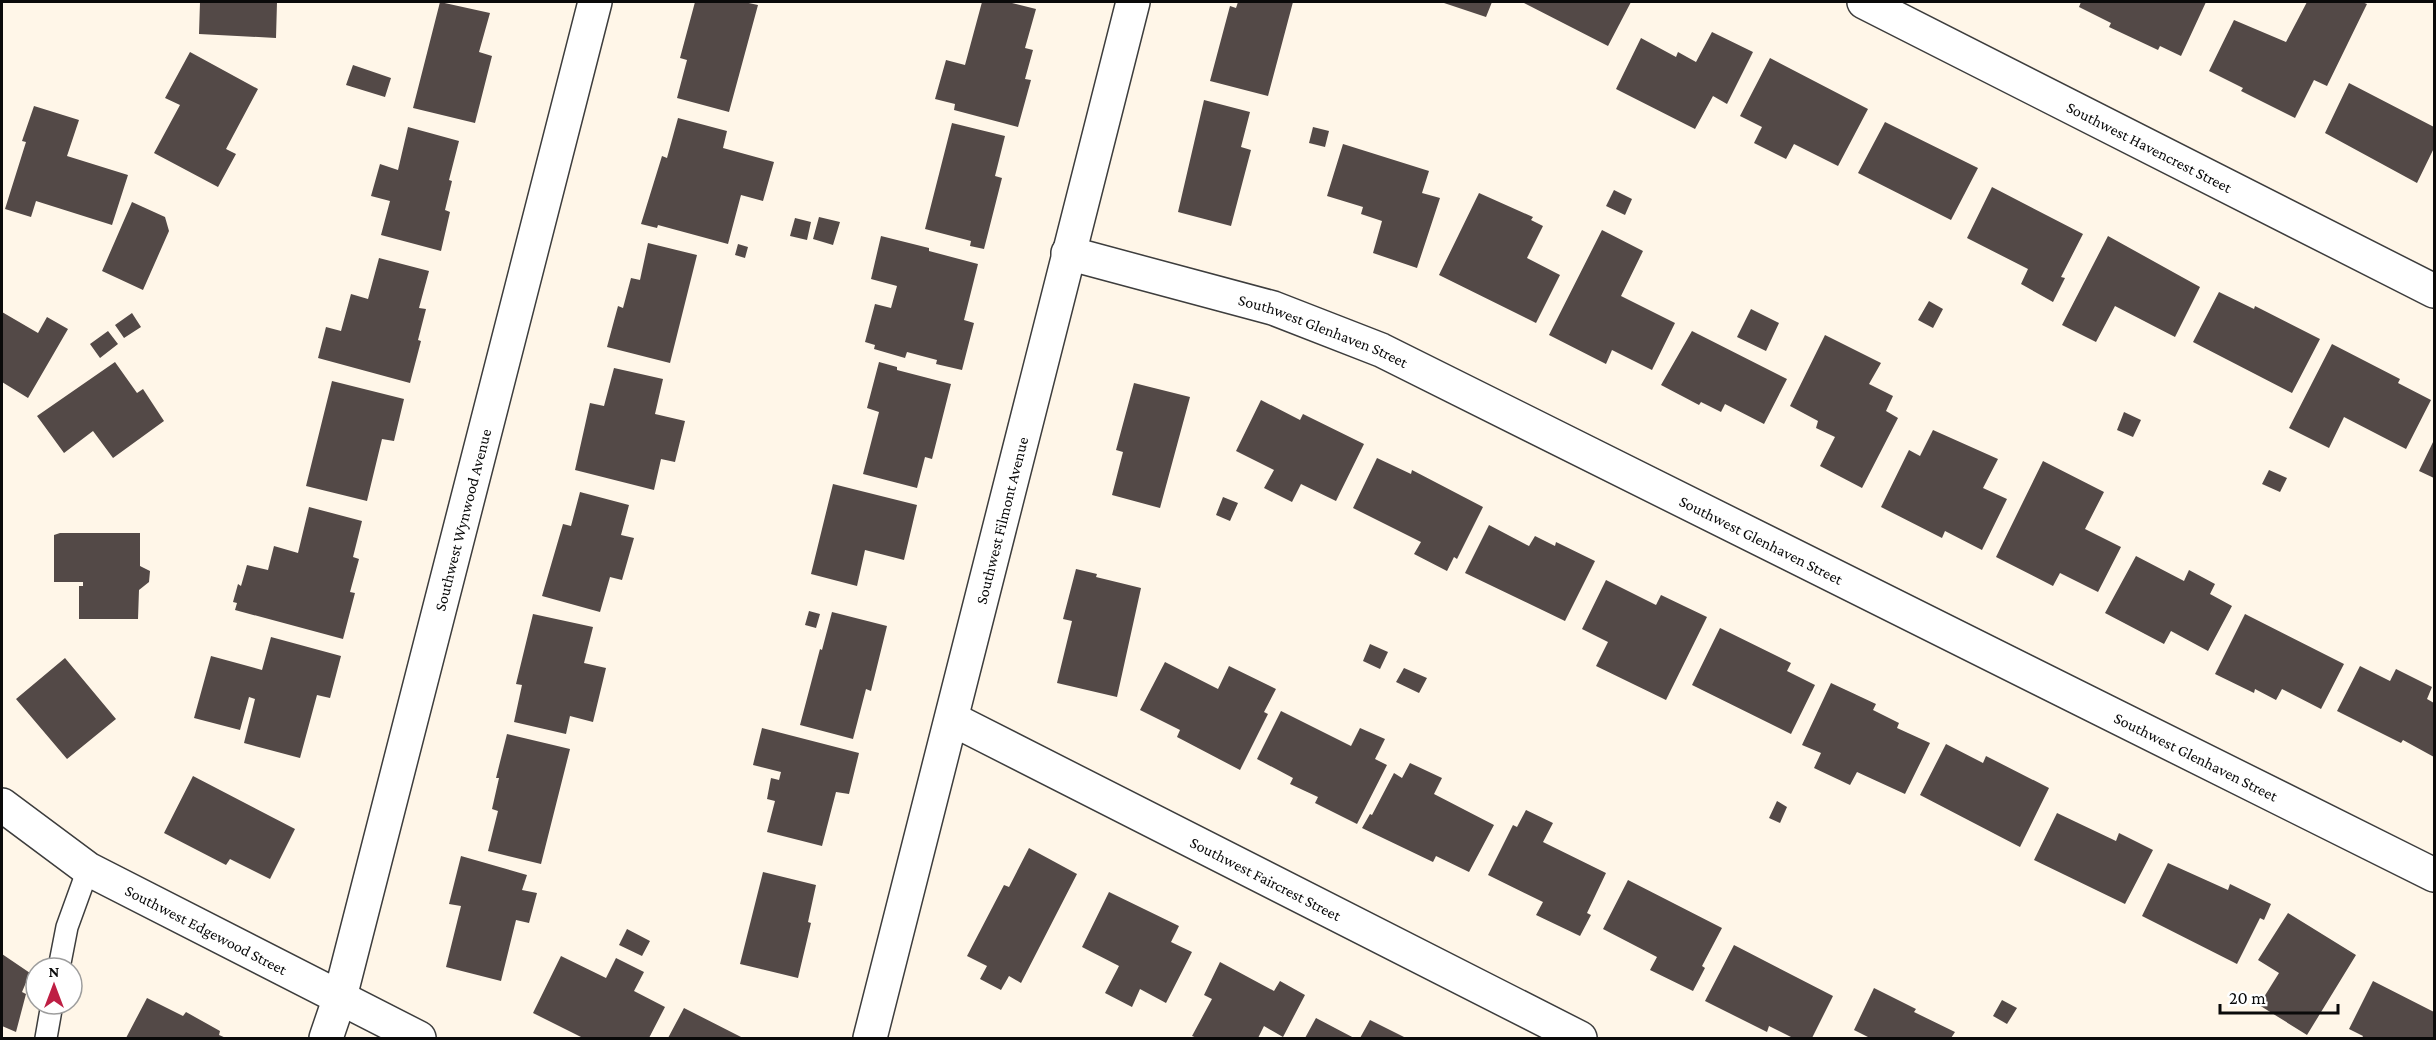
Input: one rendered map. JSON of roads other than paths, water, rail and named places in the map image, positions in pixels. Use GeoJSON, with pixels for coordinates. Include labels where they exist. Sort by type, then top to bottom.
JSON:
{"type":"FeatureCollection","features":[{"type":"Feature","properties":{"kind":"street","name":"Southwest Wynwood Avenue"},"geometry":{"type":"LineString","coordinates":[[326,1038],[340,997],[595,2]]}},
{"type":"Feature","properties":{"kind":"street","name":"Southwest Filmont Avenue"},"geometry":{"type":"LineString","coordinates":[[870,1038],[1133,2]]}},
{"type":"Feature","properties":{"kind":"street","name":"Southwest Havencrest Street"},"geometry":{"type":"LineString","coordinates":[[1864,2],[2434,291]]}},
{"type":"Feature","properties":{"kind":"street","name":"Southwest Glenhaven Street"},"geometry":{"type":"LineString","coordinates":[[1068,254],[1273,308],[1381,350],[2434,875]]}},
{"type":"Feature","properties":{"kind":"street","name":"Southwest Faircrest Street"},"geometry":{"type":"LineString","coordinates":[[952,719],[1580,1038]]}},
{"type":"Feature","properties":{"kind":"street","name":"Southwest Edgewood Street"},"geometry":{"type":"LineString","coordinates":[[2,805],[88,869],[419,1038]]}},
{"type":"Feature","properties":{"kind":"lane"},"geometry":{"type":"LineString","coordinates":[[61,956],[66,927],[88,869]]}},
{"type":"Feature","properties":{"kind":"lane"},"geometry":{"type":"LineString","coordinates":[[46,1038],[50,1016]]}}]}
